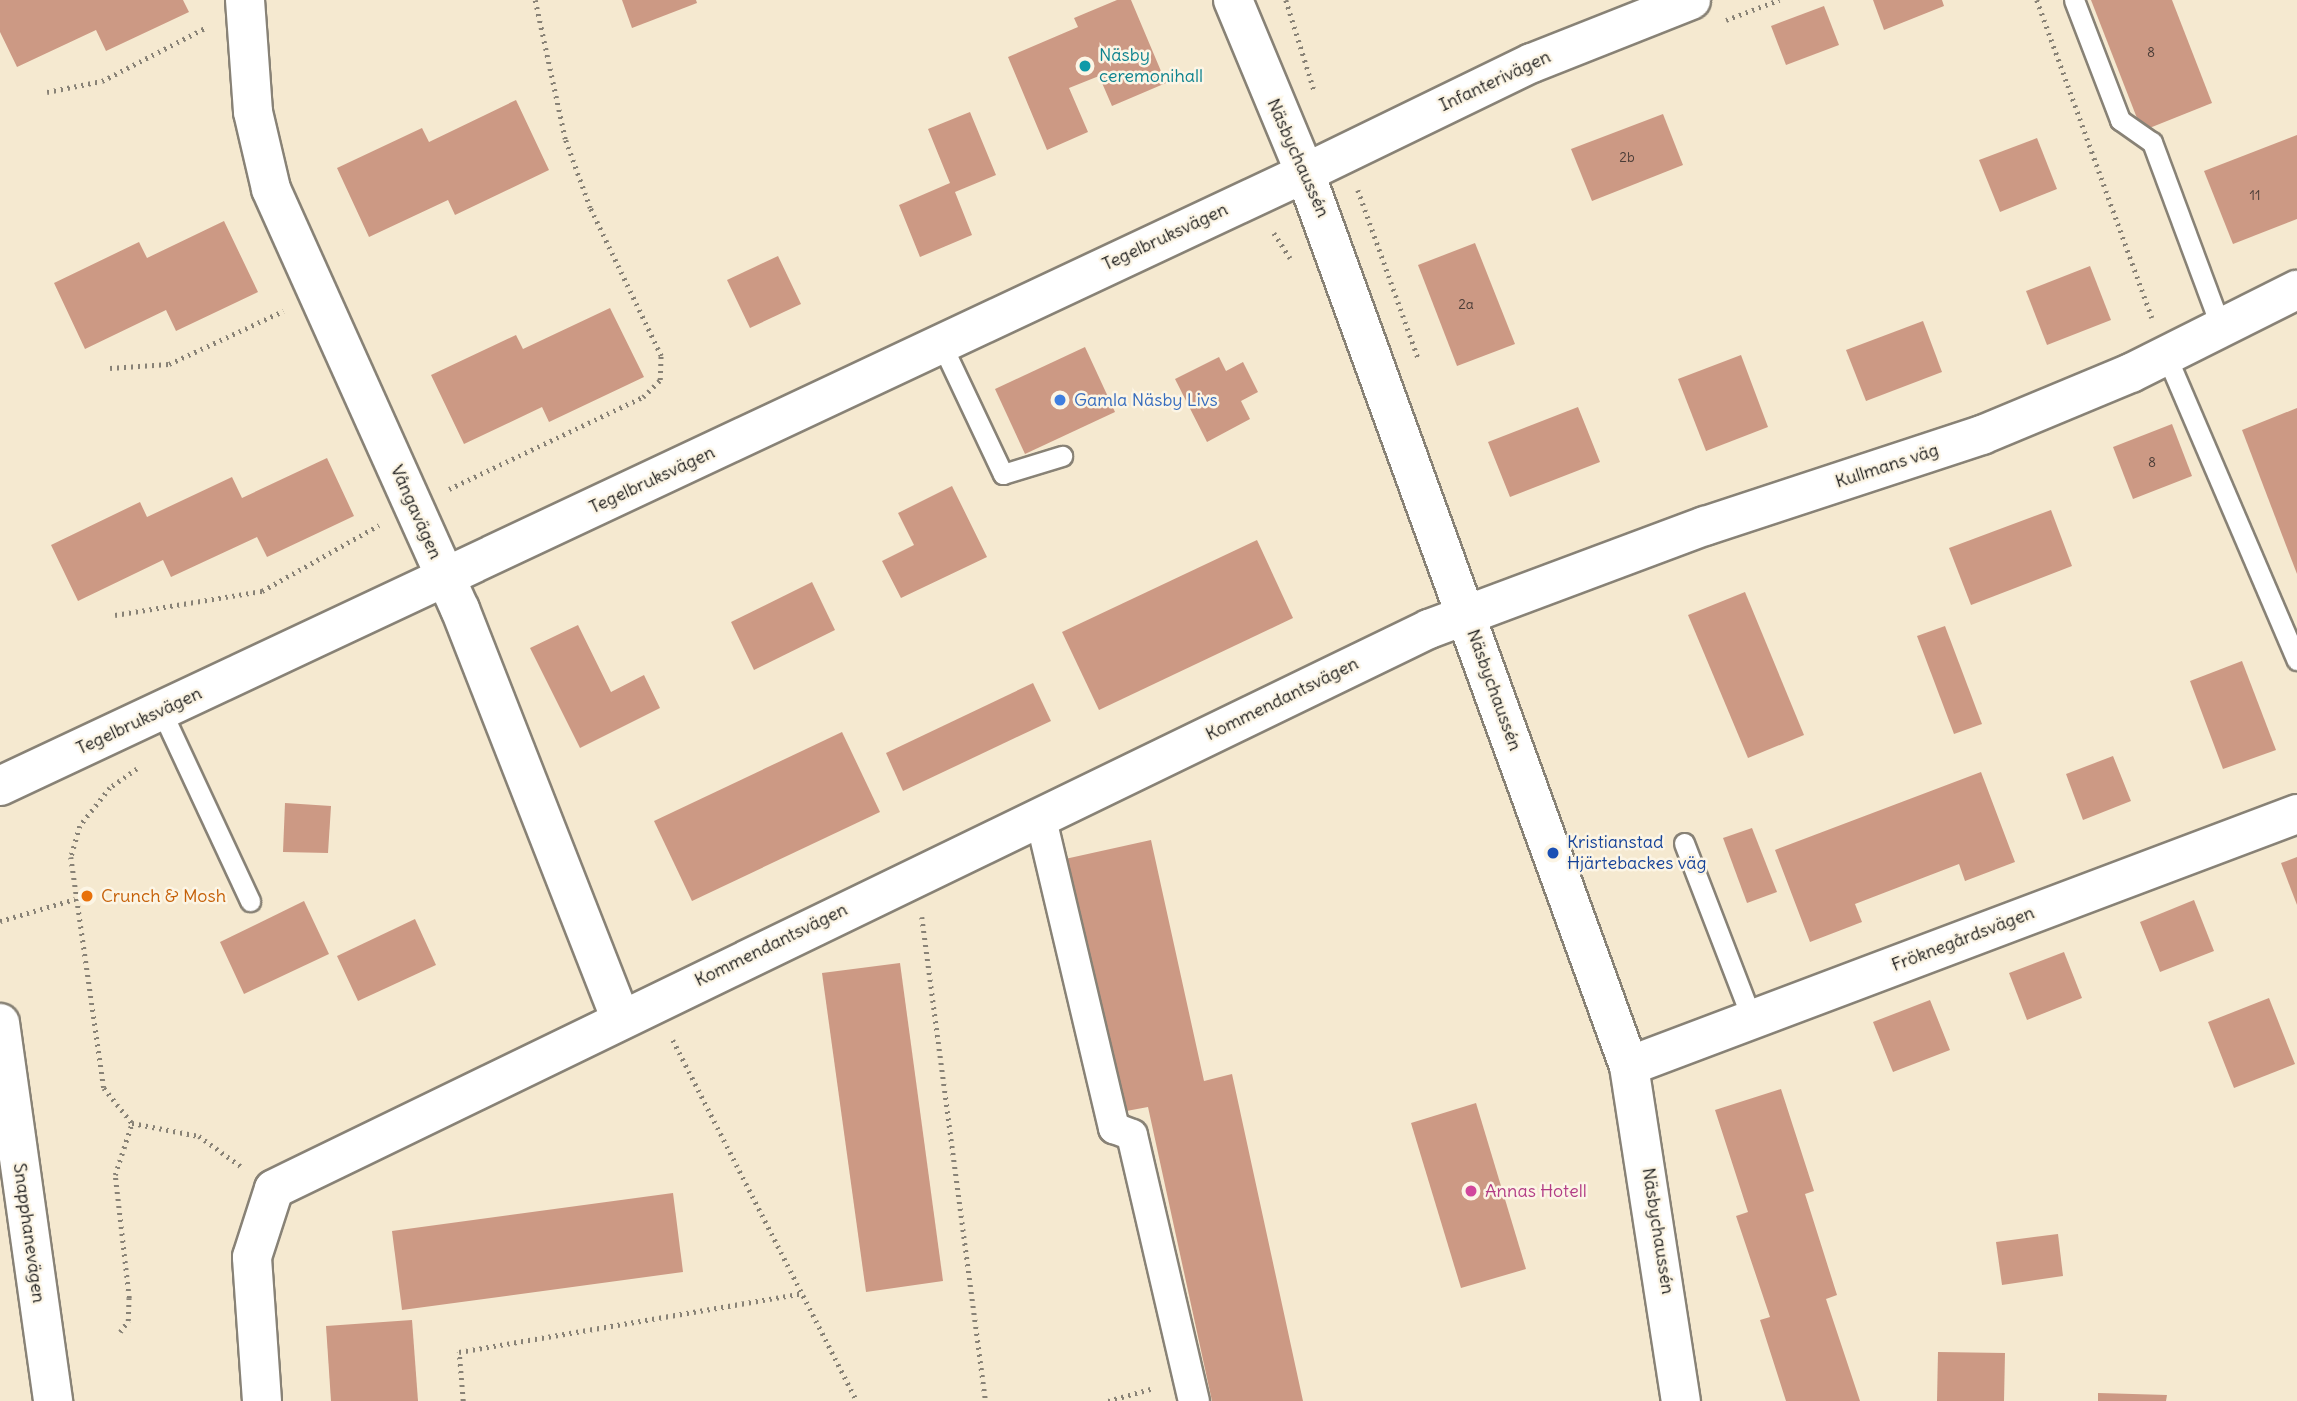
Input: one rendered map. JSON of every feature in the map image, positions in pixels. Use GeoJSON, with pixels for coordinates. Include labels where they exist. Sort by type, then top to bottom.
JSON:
{"type":"FeatureCollection","features":[{"type":"Feature","properties":{"kind":"street","name":"Näsbychaussén"},"geometry":{"type":"LineString","coordinates":[[1233,0],[1323,212],[1629,1066],[1681,1401]]}},
{"type":"Feature","properties":{"kind":"street","name":"Vångavägen"},"geometry":{"type":"LineString","coordinates":[[245,3],[253,112],[271,189],[636,1009]]}},
{"type":"Feature","properties":{"kind":"street","name":"Infanterivägen"},"geometry":{"type":"LineString","coordinates":[[1305,173],[1532,63],[1706,11]]}},
{"type":"Feature","properties":{"kind":"street","name":"Tegelbruksvägen"},"geometry":{"type":"LineString","coordinates":[[0,786],[169,727],[445,577],[1305,173]]}},
{"type":"Feature","properties":{"kind":"street","name":"Kullmans väg"},"geometry":{"type":"LineString","coordinates":[[1466,614],[1705,526],[1982,435],[2166,355],[2297,290]]}},
{"type":"Feature","properties":{"kind":"street","name":"Kommendantsvägen"},"geometry":{"type":"LineString","coordinates":[[274,1189],[636,1009],[1466,614]]}},
{"type":"Feature","properties":{"kind":"street","name":"Fröknegårdsvägen"},"geometry":{"type":"LineString","coordinates":[[1629,1066],[2297,814]]}},
{"type":"Feature","properties":{"kind":"street"},"geometry":{"type":"LineString","coordinates":[[1040,815],[1114,1128],[1132,1135],[1191,1390]]}},
{"type":"Feature","properties":{"kind":"street","name":"Snapphanevägen"},"geometry":{"type":"LineString","coordinates":[[0,1023],[53,1401]]}},
{"type":"Feature","properties":{"kind":"street"},"geometry":{"type":"LineString","coordinates":[[261,1401],[253,1257],[274,1189]]}},
{"type":"Feature","properties":{"kind":"lane"},"geometry":{"type":"LineString","coordinates":[[2074,0],[2120,120],[2152,142],[2221,328]]}},
{"type":"Feature","properties":{"kind":"lane"},"geometry":{"type":"LineString","coordinates":[[942,343],[1003,474],[1062,456]]}},
{"type":"Feature","properties":{"kind":"lane"},"geometry":{"type":"LineString","coordinates":[[2166,355],[2297,660]]}},
{"type":"Feature","properties":{"kind":"lane"},"geometry":{"type":"LineString","coordinates":[[169,727],[250,901]]}},
{"type":"Feature","properties":{"kind":"lane"},"geometry":{"type":"LineString","coordinates":[[1684,843],[1752,1019]]}},
{"type":"Feature","properties":{"kind":"path"},"geometry":{"type":"LineString","coordinates":[[115,615],[262,591],[413,506],[643,397],[660,380],[661,356],[590,208],[565,139],[535,0]]}},
{"type":"Feature","properties":{"kind":"path"},"geometry":{"type":"LineString","coordinates":[[1706,11],[1779,0]]}},
{"type":"Feature","properties":{"kind":"path"},"geometry":{"type":"LineString","coordinates":[[2037,0],[2166,355]]}},
{"type":"Feature","properties":{"kind":"path"},"geometry":{"type":"LineString","coordinates":[[47,92],[102,81],[245,3]]}},
{"type":"Feature","properties":{"kind":"path"},"geometry":{"type":"LineString","coordinates":[[1259,232],[1323,212],[1369,182]]}},
{"type":"Feature","properties":{"kind":"path"},"geometry":{"type":"LineString","coordinates":[[110,368],[169,364],[318,295]]}},
{"type":"Feature","properties":{"kind":"path"},"geometry":{"type":"LineString","coordinates":[[169,727],[110,788],[80,826],[71,857],[104,1088],[132,1122],[199,1136],[274,1189]]}},
{"type":"Feature","properties":{"kind":"path"},"geometry":{"type":"LineString","coordinates":[[917,875],[986,1401]]}},
{"type":"Feature","properties":{"kind":"path"},"geometry":{"type":"LineString","coordinates":[[0,921],[75,899]]}},
{"type":"Feature","properties":{"kind":"path"},"geometry":{"type":"LineString","coordinates":[[636,1009],[804,1293],[857,1401]]}},
{"type":"Feature","properties":{"kind":"path"},"geometry":{"type":"LineString","coordinates":[[120,1332],[128,1321],[129,1298],[115,1175],[132,1122]]}},
{"type":"Feature","properties":{"kind":"path"},"geometry":{"type":"LineString","coordinates":[[463,1401],[459,1352],[804,1293]]}},
{"type":"Feature","properties":{"kind":"path"},"geometry":{"type":"LineString","coordinates":[[1108,1401],[1191,1390]]}},
{"type":"Feature","properties":{"kind":"building"},"geometry":{"type":"Polygon","coordinates":[[[0,0],[183,0],[189,12],[106,51],[96,30],[17,67],[0,32],[0,0]]]}},
{"type":"Feature","properties":{"kind":"building"},"geometry":{"type":"Polygon","coordinates":[[[622,0],[696,0],[697,3],[632,28],[622,0]]]}},
{"type":"Feature","properties":{"kind":"building","name":"Näsby ceremonihall"},"geometry":{"type":"Polygon","coordinates":[[[1117,0],[1131,0],[1166,83],[1112,106],[1099,76],[1069,88],[1088,132],[1047,150],[1008,57],[1078,27],[1074,18],[1117,0]]]}},
{"type":"Feature","properties":{"kind":"building"},"geometry":{"type":"Polygon","coordinates":[[[1873,0],[1942,0],[1944,6],[1884,30],[1873,0]]]}},
{"type":"Feature","properties":{"kind":"building"},"geometry":{"type":"Polygon","coordinates":[[[2091,0],[2172,0],[2212,103],[2142,131],[2091,0]]]}},
{"type":"Feature","properties":{"kind":"building"},"geometry":{"type":"Polygon","coordinates":[[[1824,6],[1839,45],[1786,65],[1771,26],[1824,6]]]}},
{"type":"Feature","properties":{"kind":"building"},"geometry":{"type":"Polygon","coordinates":[[[516,100],[549,170],[455,215],[448,200],[369,237],[337,168],[422,128],[429,142],[516,100]]]}},
{"type":"Feature","properties":{"kind":"building"},"geometry":{"type":"Polygon","coordinates":[[[970,112],[996,175],[955,192],[972,235],[920,257],[899,205],[950,183],[928,129],[970,112]]]}},
{"type":"Feature","properties":{"kind":"building"},"geometry":{"type":"Polygon","coordinates":[[[1663,114],[1683,165],[1592,201],[1571,149],[1663,114]]]}},
{"type":"Feature","properties":{"kind":"building"},"geometry":{"type":"Polygon","coordinates":[[[2297,135],[2297,219],[2233,244],[2204,171],[2297,135]]]}},
{"type":"Feature","properties":{"kind":"building"},"geometry":{"type":"Polygon","coordinates":[[[2037,138],[2057,189],[2000,212],[1979,160],[2037,138]]]}},
{"type":"Feature","properties":{"kind":"building"},"geometry":{"type":"Polygon","coordinates":[[[224,221],[258,292],[176,331],[166,310],[85,349],[54,283],[139,242],[147,258],[224,221]]]}},
{"type":"Feature","properties":{"kind":"building"},"geometry":{"type":"Polygon","coordinates":[[[1475,243],[1515,344],[1457,366],[1418,265],[1475,243]]]}},
{"type":"Feature","properties":{"kind":"building"},"geometry":{"type":"Polygon","coordinates":[[[778,256],[801,304],[750,328],[727,280],[778,256]]]}},
{"type":"Feature","properties":{"kind":"building"},"geometry":{"type":"Polygon","coordinates":[[[2090,266],[2111,320],[2047,345],[2026,291],[2090,266]]]}},
{"type":"Feature","properties":{"kind":"building"},"geometry":{"type":"Polygon","coordinates":[[[610,308],[644,377],[549,422],[542,407],[464,444],[431,375],[516,335],[523,349],[610,308]]]}},
{"type":"Feature","properties":{"kind":"building"},"geometry":{"type":"Polygon","coordinates":[[[1923,321],[1942,372],[1866,401],[1846,350],[1923,321]]]}},
{"type":"Feature","properties":{"kind":"building"},"geometry":{"type":"Polygon","coordinates":[[[1085,347],[1115,412],[1025,454],[995,389],[1085,347]]]}},
{"type":"Feature","properties":{"kind":"building"},"geometry":{"type":"Polygon","coordinates":[[[1741,355],[1768,427],[1706,451],[1678,379],[1741,355]]]}},
{"type":"Feature","properties":{"kind":"building"},"geometry":{"type":"Polygon","coordinates":[[[1219,357],[1226,371],[1243,362],[1258,392],[1241,401],[1250,419],[1207,442],[1175,379],[1219,357]]]}},
{"type":"Feature","properties":{"kind":"building"},"geometry":{"type":"Polygon","coordinates":[[[1578,407],[1600,462],[1510,497],[1488,442],[1578,407]]]}},
{"type":"Feature","properties":{"kind":"building"},"geometry":{"type":"Polygon","coordinates":[[[2297,408],[2297,574],[2242,430],[2297,408]]]}},
{"type":"Feature","properties":{"kind":"building"},"geometry":{"type":"Polygon","coordinates":[[[2172,424],[2192,476],[2133,499],[2113,447],[2172,424]]]}},
{"type":"Feature","properties":{"kind":"building"},"geometry":{"type":"Polygon","coordinates":[[[327,458],[354,516],[267,557],[257,537],[171,577],[163,560],[78,601],[51,545],[140,502],[147,517],[232,477],[242,498],[327,458]]]}},
{"type":"Feature","properties":{"kind":"building"},"geometry":{"type":"Polygon","coordinates":[[[952,486],[987,557],[901,598],[882,561],[914,545],[898,513],[952,486]]]}},
{"type":"Feature","properties":{"kind":"building"},"geometry":{"type":"Polygon","coordinates":[[[2051,510],[2072,566],[1971,605],[1949,548],[2051,510]]]}},
{"type":"Feature","properties":{"kind":"building"},"geometry":{"type":"Polygon","coordinates":[[[1257,540],[1293,618],[1099,710],[1062,632],[1257,540]]]}},
{"type":"Feature","properties":{"kind":"building"},"geometry":{"type":"Polygon","coordinates":[[[812,582],[835,630],[754,670],[731,622],[812,582]]]}},
{"type":"Feature","properties":{"kind":"building"},"geometry":{"type":"Polygon","coordinates":[[[1745,592],[1804,735],[1748,758],[1688,615],[1745,592]]]}},
{"type":"Feature","properties":{"kind":"building"},"geometry":{"type":"Polygon","coordinates":[[[578,625],[611,692],[644,675],[660,708],[580,748],[530,648],[578,625]]]}},
{"type":"Feature","properties":{"kind":"building"},"geometry":{"type":"Polygon","coordinates":[[[1945,626],[1982,724],[1954,734],[1917,636],[1945,626]]]}},
{"type":"Feature","properties":{"kind":"building"},"geometry":{"type":"Polygon","coordinates":[[[2242,661],[2276,750],[2223,769],[2190,681],[2242,661]]]}},
{"type":"Feature","properties":{"kind":"building"},"geometry":{"type":"Polygon","coordinates":[[[1033,683],[1051,721],[903,791],[886,753],[1033,683]]]}},
{"type":"Feature","properties":{"kind":"building"},"geometry":{"type":"Polygon","coordinates":[[[842,732],[880,812],[692,901],[654,821],[842,732]]]}},
{"type":"Feature","properties":{"kind":"building"},"geometry":{"type":"Polygon","coordinates":[[[2113,756],[2131,801],[2083,820],[2066,774],[2113,756]]]}},
{"type":"Feature","properties":{"kind":"building"},"geometry":{"type":"Polygon","coordinates":[[[1981,772],[2015,862],[1965,881],[1959,864],[1855,904],[1862,922],[1810,942],[1775,850],[1981,772]]]}},
{"type":"Feature","properties":{"kind":"building"},"geometry":{"type":"Polygon","coordinates":[[[285,803],[331,806],[328,853],[283,852],[285,803]]]}},
{"type":"Feature","properties":{"kind":"building"},"geometry":{"type":"Polygon","coordinates":[[[1752,828],[1777,892],[1747,903],[1723,838],[1752,828]]]}},
{"type":"Feature","properties":{"kind":"building"},"geometry":{"type":"Polygon","coordinates":[[[1151,840],[1204,1081],[1232,1074],[1303,1401],[1212,1401],[1148,1107],[1121,1112],[1065,859],[1151,840]]]}},
{"type":"Feature","properties":{"kind":"building"},"geometry":{"type":"Polygon","coordinates":[[[2297,857],[2297,905],[2281,863],[2297,857]]]}},
{"type":"Feature","properties":{"kind":"building"},"geometry":{"type":"Polygon","coordinates":[[[2194,900],[2214,951],[2160,972],[2140,922],[2194,900]]]}},
{"type":"Feature","properties":{"kind":"building"},"geometry":{"type":"Polygon","coordinates":[[[304,901],[329,954],[244,994],[220,942],[304,901]]]}},
{"type":"Feature","properties":{"kind":"building"},"geometry":{"type":"Polygon","coordinates":[[[415,919],[436,965],[358,1001],[337,956],[415,919]]]}},
{"type":"Feature","properties":{"kind":"building"},"geometry":{"type":"Polygon","coordinates":[[[2064,952],[2082,998],[2027,1020],[2009,973],[2064,952]]]}},
{"type":"Feature","properties":{"kind":"building"},"geometry":{"type":"Polygon","coordinates":[[[900,963],[943,1281],[866,1292],[822,973],[900,963]]]}},
{"type":"Feature","properties":{"kind":"building"},"geometry":{"type":"Polygon","coordinates":[[[2269,998],[2295,1064],[2234,1088],[2208,1022],[2269,998]]]}},
{"type":"Feature","properties":{"kind":"building"},"geometry":{"type":"Polygon","coordinates":[[[1930,1000],[1950,1050],[1893,1072],[1873,1022],[1930,1000]]]}},
{"type":"Feature","properties":{"kind":"building"},"geometry":{"type":"Polygon","coordinates":[[[1781,1089],[1814,1191],[1805,1194],[1837,1295],[1826,1299],[1860,1401],[1786,1401],[1760,1320],[1770,1317],[1736,1216],[1748,1212],[1715,1110],[1781,1089]]]}},
{"type":"Feature","properties":{"kind":"building"},"geometry":{"type":"Polygon","coordinates":[[[1476,1103],[1526,1269],[1461,1288],[1411,1123],[1476,1103]]]}},
{"type":"Feature","properties":{"kind":"building"},"geometry":{"type":"Polygon","coordinates":[[[673,1193],[683,1272],[402,1310],[392,1231],[673,1193]]]}},
{"type":"Feature","properties":{"kind":"building"},"geometry":{"type":"Polygon","coordinates":[[[2058,1234],[2063,1276],[2002,1285],[1996,1242],[2058,1234]]]}},
{"type":"Feature","properties":{"kind":"building"},"geometry":{"type":"Polygon","coordinates":[[[412,1320],[418,1401],[331,1401],[326,1326],[412,1320]]]}},
{"type":"Feature","properties":{"kind":"building"},"geometry":{"type":"Polygon","coordinates":[[[1938,1352],[2005,1353],[2004,1401],[1937,1401],[1938,1352]]]}},
{"type":"Feature","properties":{"kind":"building"},"geometry":{"type":"Polygon","coordinates":[[[2098,1393],[2167,1395],[2166,1401],[2098,1401],[2098,1393]]]}},
{"type":"Feature","properties":{"kind":"place","name":"Näsby ceremonihall"},"geometry":{"type":"Point","coordinates":[1085,66]}},
{"type":"Feature","properties":{"kind":"place","name":"Gamla Näsby Livs"},"geometry":{"type":"Point","coordinates":[1060,400]}},
{"type":"Feature","properties":{"kind":"place","name":"Kristianstad Hjärtebackes väg"},"geometry":{"type":"Point","coordinates":[1553,853]}},
{"type":"Feature","properties":{"kind":"place","name":"Crunch & Mosh"},"geometry":{"type":"Point","coordinates":[87,896]}},
{"type":"Feature","properties":{"kind":"place","name":"Annas Hotell"},"geometry":{"type":"Point","coordinates":[1471,1191]}}]}
